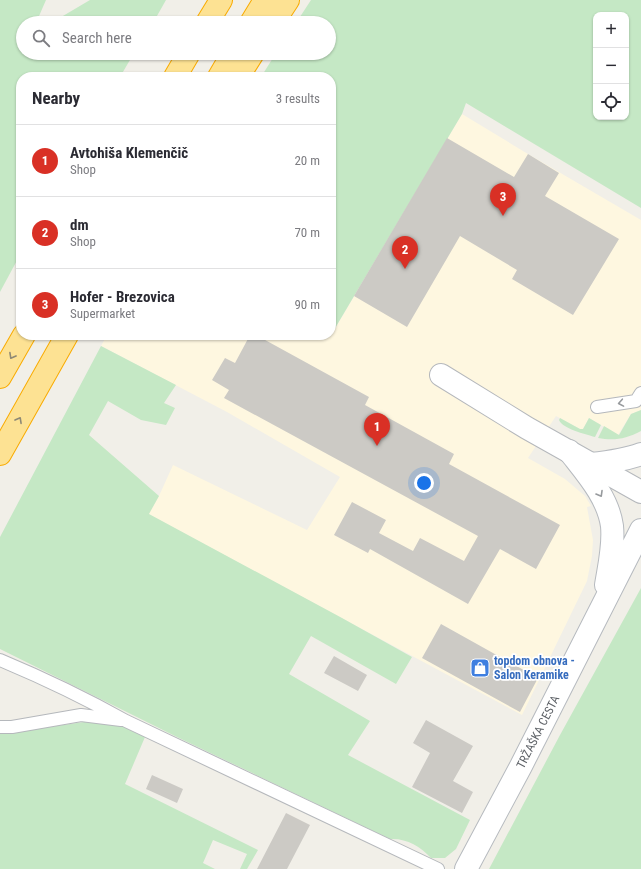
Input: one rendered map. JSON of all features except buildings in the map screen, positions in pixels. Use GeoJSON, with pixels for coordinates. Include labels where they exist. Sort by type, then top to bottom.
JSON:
{"type":"FeatureCollection","features":[{"type":"Feature","properties":{"kind":"highway"},"geometry":{"type":"LineString","coordinates":[[211,16],[221,0]]}},
{"type":"Feature","properties":{"kind":"highway"},"geometry":{"type":"LineString","coordinates":[[256,16],[265,0]]}},
{"type":"Feature","properties":{"kind":"highway"},"geometry":{"type":"LineString","coordinates":[[278,16],[288,0]]}},
{"type":"Feature","properties":{"kind":"highway"},"geometry":{"type":"LineString","coordinates":[[178,72],[185,60]]}},
{"type":"Feature","properties":{"kind":"highway"},"geometry":{"type":"LineString","coordinates":[[222,72],[229,60]]}},
{"type":"Feature","properties":{"kind":"highway"},"geometry":{"type":"LineString","coordinates":[[241,72],[249,60]]}},
{"type":"Feature","properties":{"kind":"highway"},"geometry":{"type":"LineString","coordinates":[[0,377],[21,340]]}},
{"type":"Feature","properties":{"kind":"highway"},"geometry":{"type":"LineString","coordinates":[[0,454],[64,340]]}},
{"type":"Feature","properties":{"kind":"main road"},"geometry":{"type":"LineString","coordinates":[[441,375],[527,428],[641,492]]}},
{"type":"Feature","properties":{"kind":"main road"},"geometry":{"type":"LineString","coordinates":[[569,451],[598,491],[609,515],[612,526],[612,539],[604,602]]}},
{"type":"Feature","properties":{"kind":"main road"},"geometry":{"type":"LineString","coordinates":[[591,464],[617,461],[641,454]]}},
{"type":"Feature","properties":{"kind":"main road","name":"TRŽAŠKA CESTA"},"geometry":{"type":"LineString","coordinates":[[466,869],[521,766],[641,530]]}},
{"type":"Feature","properties":{"kind":"lane"},"geometry":{"type":"LineString","coordinates":[[597,407],[636,401],[641,393]]}},
{"type":"Feature","properties":{"kind":"lane"},"geometry":{"type":"LineString","coordinates":[[0,660],[51,682],[126,721],[438,869]]}},
{"type":"Feature","properties":{"kind":"lane"},"geometry":{"type":"LineString","coordinates":[[0,727],[81,715],[126,721]]}},
{"type":"Feature","properties":{"kind":"shaded area"},"geometry":{"type":"Polygon","coordinates":[[[462,114],[641,220],[641,410],[631,414],[618,435],[589,418],[583,429],[580,429],[556,416],[528,458],[565,479],[585,496],[591,506],[587,507],[593,540],[592,556],[587,581],[522,715],[148,514],[159,496],[173,465],[307,530],[340,477],[227,412],[101,346],[104,340],[336,340],[336,327],[462,114]]]}},
{"type":"Feature","properties":{"kind":"green space"},"geometry":{"type":"Polygon","coordinates":[[[0,0],[46,0],[39,16],[16,16],[16,60],[130,60],[123,72],[16,72],[16,262],[0,292],[0,0]]]}},
{"type":"Feature","properties":{"kind":"green space"},"geometry":{"type":"Polygon","coordinates":[[[90,0],[166,0],[157,16],[63,16],[90,0]]]}},
{"type":"Feature","properties":{"kind":"green space"},"geometry":{"type":"Polygon","coordinates":[[[311,0],[641,0],[641,208],[466,103],[462,114],[336,327],[336,72],[264,72],[272,60],[336,60],[336,16],[301,16],[311,0]]]}},
{"type":"Feature","properties":{"kind":"green space"},"geometry":{"type":"Polygon","coordinates":[[[101,346],[176,385],[164,403],[175,408],[166,425],[141,420],[108,401],[89,435],[159,496],[149,514],[412,657],[396,684],[311,636],[289,674],[370,721],[348,755],[470,820],[456,849],[445,858],[431,858],[422,850],[407,841],[390,839],[179,738],[0,649],[0,537],[101,346]]]}},
{"type":"Feature","properties":{"kind":"green space"},"geometry":{"type":"Polygon","coordinates":[[[641,410],[641,431],[620,439],[598,438],[604,426],[619,435],[631,414],[641,410]]]}},
{"type":"Feature","properties":{"kind":"green space"},"geometry":{"type":"Polygon","coordinates":[[[560,418],[580,429],[583,429],[589,418],[601,425],[595,437],[570,429],[561,423],[559,420],[560,418]]]}},
{"type":"Feature","properties":{"kind":"green space"},"geometry":{"type":"Polygon","coordinates":[[[641,588],[641,869],[489,869],[560,735],[641,588]]]}},
{"type":"Feature","properties":{"kind":"green space"},"geometry":{"type":"Polygon","coordinates":[[[84,722],[117,724],[145,737],[125,784],[258,850],[247,869],[240,869],[247,854],[213,840],[203,863],[215,869],[0,869],[0,734],[84,722]]]}},
{"type":"Feature","properties":{"kind":"place","name":"Hofer - Brezovica"},"geometry":{"type":"Point","coordinates":[503,216]}},
{"type":"Feature","properties":{"kind":"place","name":"dm"},"geometry":{"type":"Point","coordinates":[405,269]}},
{"type":"Feature","properties":{"kind":"place","name":"Avtohiša Klemenčič"},"geometry":{"type":"Point","coordinates":[377,446]}},
{"type":"Feature","properties":{"kind":"place","name":"topdom obnova - Salon Keramike"},"geometry":{"type":"Point","coordinates":[480,668]}}]}
